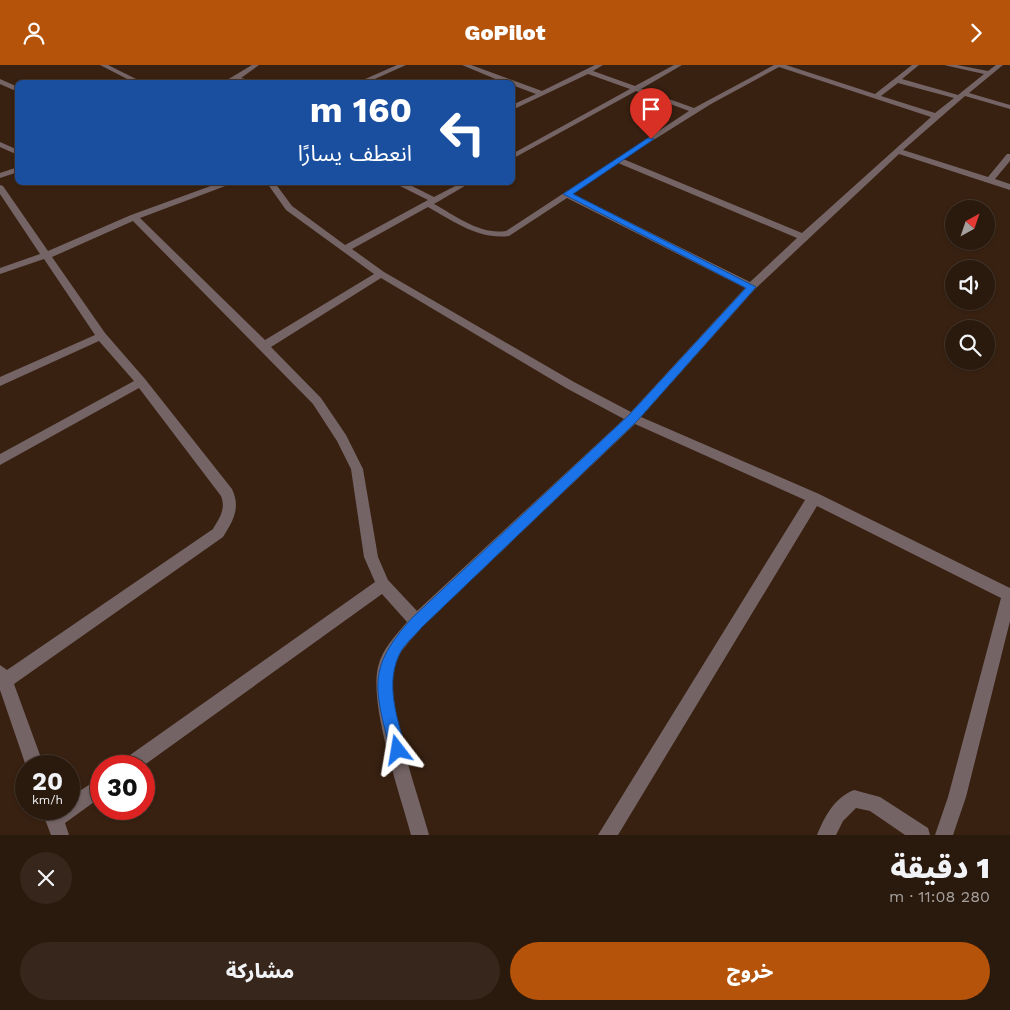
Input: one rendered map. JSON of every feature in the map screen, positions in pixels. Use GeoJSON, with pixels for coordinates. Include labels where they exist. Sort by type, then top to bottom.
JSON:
{"type":"FeatureCollection","features":[{"type":"Feature","properties":{"kind":"street"},"geometry":{"type":"LineString","coordinates":[[103,65],[135,80]]}},
{"type":"Feature","properties":{"kind":"street"},"geometry":{"type":"LineString","coordinates":[[236,80],[256,65]]}},
{"type":"Feature","properties":{"kind":"street"},"geometry":{"type":"LineString","coordinates":[[366,80],[403,65]]}},
{"type":"Feature","properties":{"kind":"street"},"geometry":{"type":"LineString","coordinates":[[465,65],[504,80]]}},
{"type":"Feature","properties":{"kind":"street"},"geometry":{"type":"LineString","coordinates":[[515,106],[600,65]]}},
{"type":"Feature","properties":{"kind":"street"},"geometry":{"type":"LineString","coordinates":[[515,155],[679,65]]}},
{"type":"Feature","properties":{"kind":"street"},"geometry":{"type":"LineString","coordinates":[[404,185],[480,231],[499,235],[509,233],[695,111],[738,85],[779,65],[936,116]]}},
{"type":"Feature","properties":{"kind":"street"},"geometry":{"type":"LineString","coordinates":[[876,96],[916,65]]}},
{"type":"Feature","properties":{"kind":"street"},"geometry":{"type":"LineString","coordinates":[[947,65],[997,69]]}},
{"type":"Feature","properties":{"kind":"street"},"geometry":{"type":"LineString","coordinates":[[420,835],[385,697],[386,667],[397,644],[633,418],[751,287],[803,237],[936,116],[997,69]]}},
{"type":"Feature","properties":{"kind":"street"},"geometry":{"type":"LineString","coordinates":[[587,71],[695,111]]}},
{"type":"Feature","properties":{"kind":"street"},"geometry":{"type":"LineString","coordinates":[[896,80],[1010,107]]}},
{"type":"Feature","properties":{"kind":"street"},"geometry":{"type":"LineString","coordinates":[[0,81],[15,88]]}},
{"type":"Feature","properties":{"kind":"street"},"geometry":{"type":"LineString","coordinates":[[515,84],[541,93]]}},
{"type":"Feature","properties":{"kind":"street"},"geometry":{"type":"LineString","coordinates":[[0,144],[15,152]]}},
{"type":"Feature","properties":{"kind":"street"},"geometry":{"type":"LineString","coordinates":[[897,151],[1010,187]]}},
{"type":"Feature","properties":{"kind":"street"},"geometry":{"type":"LineString","coordinates":[[990,181],[1010,156]]}},
{"type":"Feature","properties":{"kind":"street"},"geometry":{"type":"LineString","coordinates":[[618,160],[803,237]]}},
{"type":"Feature","properties":{"kind":"street"},"geometry":{"type":"LineString","coordinates":[[0,176],[15,170]]}},
{"type":"Feature","properties":{"kind":"street"},"geometry":{"type":"LineString","coordinates":[[0,271],[48,255],[134,217],[220,185]]}},
{"type":"Feature","properties":{"kind":"street"},"geometry":{"type":"LineString","coordinates":[[272,185],[289,208],[382,274],[570,385],[633,418],[814,498],[1010,595],[957,797],[944,835]]}},
{"type":"Feature","properties":{"kind":"street"},"geometry":{"type":"LineString","coordinates":[[345,249],[462,185]]}},
{"type":"Feature","properties":{"kind":"street"},"geometry":{"type":"LineString","coordinates":[[0,188],[48,255],[101,336],[141,383],[227,493],[232,504],[228,516],[218,533],[3,677],[32,755]]}},
{"type":"Feature","properties":{"kind":"street"},"geometry":{"type":"LineString","coordinates":[[567,194],[751,287]]}},
{"type":"Feature","properties":{"kind":"street"},"geometry":{"type":"LineString","coordinates":[[134,217],[264,346],[316,401],[342,438],[357,469],[371,557],[382,585],[417,623]]}},
{"type":"Feature","properties":{"kind":"street"},"geometry":{"type":"LineString","coordinates":[[264,346],[382,274]]}},
{"type":"Feature","properties":{"kind":"street"},"geometry":{"type":"LineString","coordinates":[[0,382],[101,336]]}},
{"type":"Feature","properties":{"kind":"street"},"geometry":{"type":"LineString","coordinates":[[0,460],[141,383]]}},
{"type":"Feature","properties":{"kind":"street"},"geometry":{"type":"LineString","coordinates":[[607,835],[814,498]]}},
{"type":"Feature","properties":{"kind":"street"},"geometry":{"type":"LineString","coordinates":[[144,755],[382,585]]}},
{"type":"Feature","properties":{"kind":"street"},"geometry":{"type":"LineString","coordinates":[[55,821],[90,794]]}},
{"type":"Feature","properties":{"kind":"street"},"geometry":{"type":"LineString","coordinates":[[826,835],[833,820],[845,804],[854,799],[874,803],[921,835]]}},
{"type":"Feature","properties":{"kind":"route"},"geometry":{"type":"LineString","coordinates":[[398,750],[385,697],[386,667],[397,644],[633,418],[751,287],[567,194],[651,139]]}}]}
